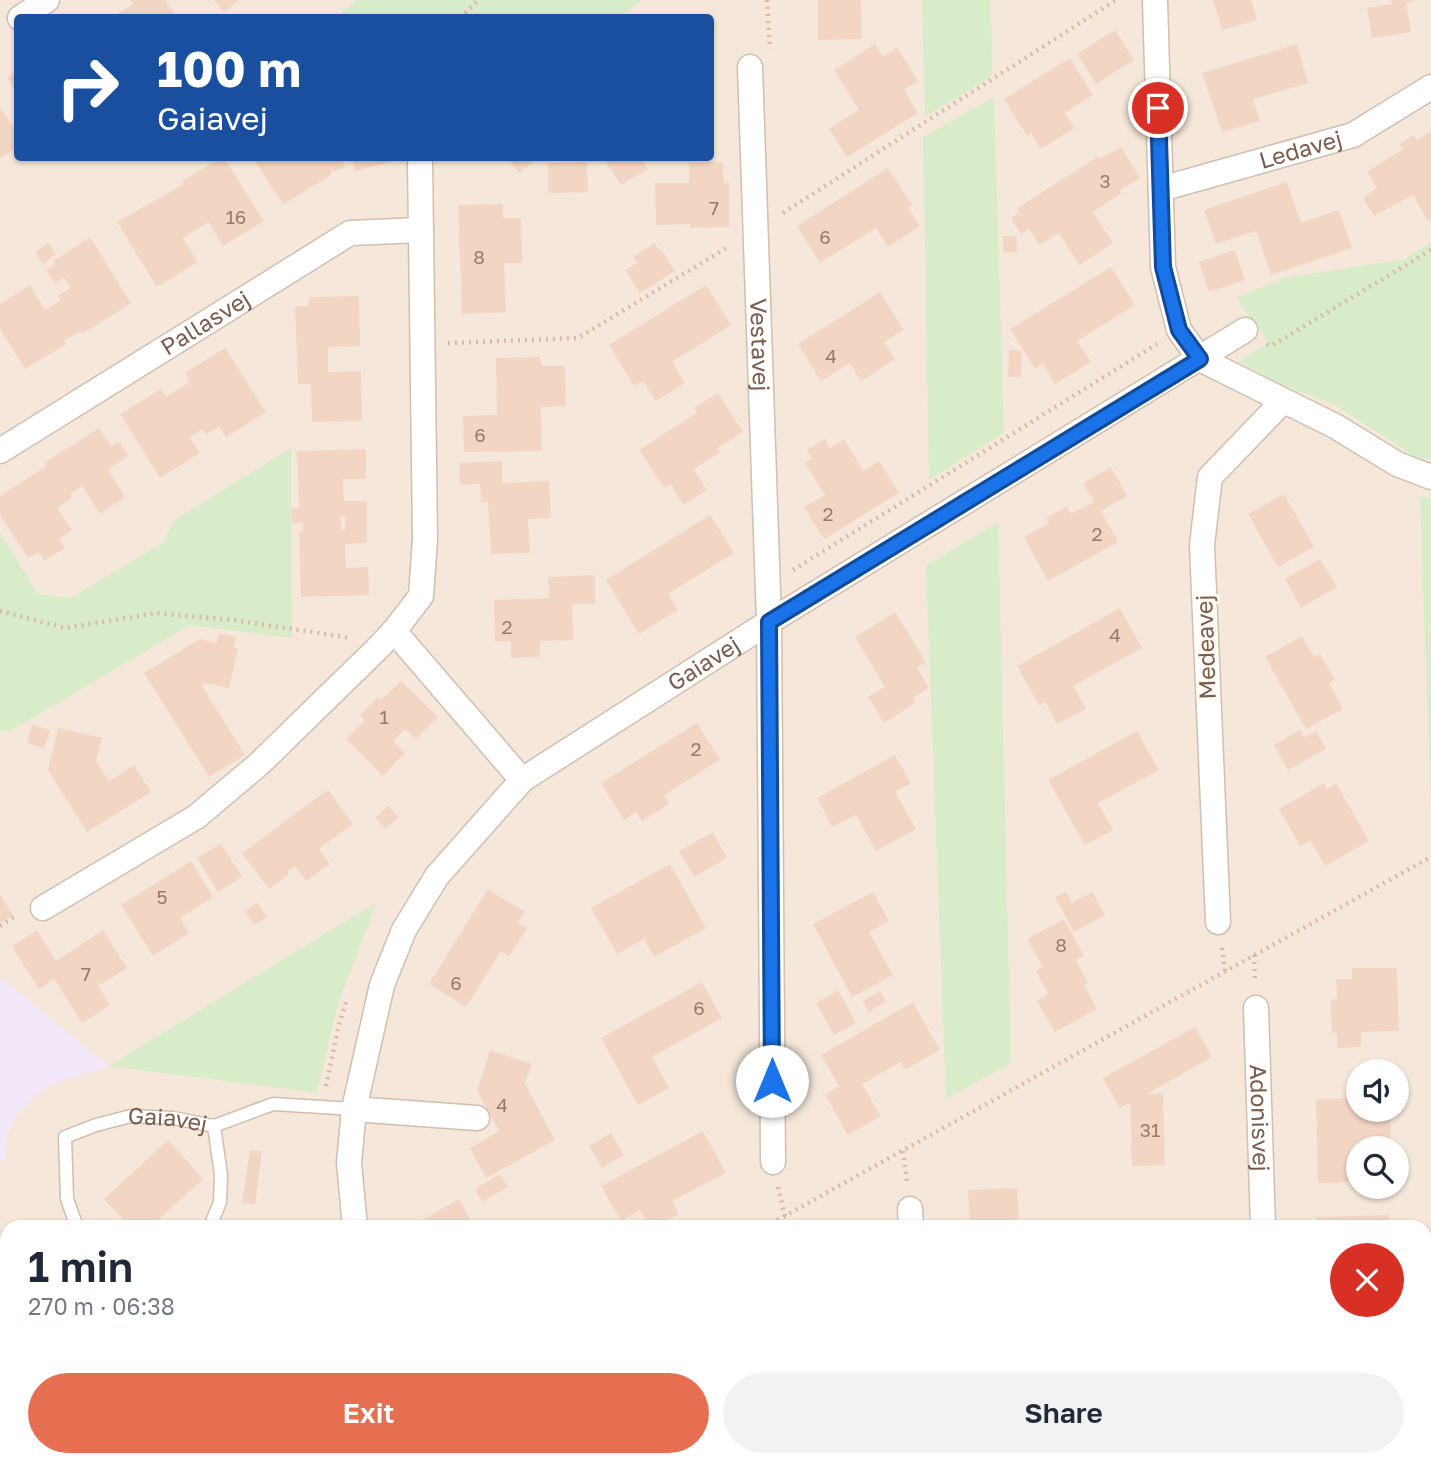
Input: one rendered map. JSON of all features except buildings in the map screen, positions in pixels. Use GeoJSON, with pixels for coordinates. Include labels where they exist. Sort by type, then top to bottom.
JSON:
{"type":"FeatureCollection","features":[{"type":"Feature","properties":{"kind":"street"},"geometry":{"type":"LineString","coordinates":[[25,14],[47,0]]}},
{"type":"Feature","properties":{"kind":"street"},"geometry":{"type":"LineString","coordinates":[[1156,0],[1163,267],[1179,330],[1200,359],[1335,426],[1397,464],[1431,477]]}},
{"type":"Feature","properties":{"kind":"street","name":"Vestavej"},"geometry":{"type":"LineString","coordinates":[[750,67],[769,622],[773,1161]]}},
{"type":"Feature","properties":{"kind":"street","name":"Ledavej"},"geometry":{"type":"LineString","coordinates":[[1161,189],[1353,135],[1431,87]]}},
{"type":"Feature","properties":{"kind":"street"},"geometry":{"type":"LineString","coordinates":[[43,908],[196,817],[259,764],[388,637],[421,596],[425,539],[420,161]]}},
{"type":"Feature","properties":{"kind":"street","name":"Pallasvej"},"geometry":{"type":"LineString","coordinates":[[0,451],[350,233],[421,230]]}},
{"type":"Feature","properties":{"kind":"street","name":"Gaiavej"},"geometry":{"type":"LineString","coordinates":[[354,1220],[349,1163],[354,1109],[382,985],[404,930],[437,876],[522,780],[769,622],[1245,330]]}},
{"type":"Feature","properties":{"kind":"street","name":"Medeavej"},"geometry":{"type":"LineString","coordinates":[[1218,922],[1202,545],[1210,477],[1283,401]]}},
{"type":"Feature","properties":{"kind":"street"},"geometry":{"type":"LineString","coordinates":[[388,637],[522,780]]}},
{"type":"Feature","properties":{"kind":"street","name":"Adonisvej"},"geometry":{"type":"LineString","coordinates":[[1256,1008],[1264,1220]]}},
{"type":"Feature","properties":{"kind":"street"},"geometry":{"type":"LineString","coordinates":[[354,1109],[477,1118]]}},
{"type":"Feature","properties":{"kind":"lane","name":"Gaiavej"},"geometry":{"type":"LineString","coordinates":[[74,1220],[66,1199],[65,1137],[131,1116],[173,1118],[214,1126],[273,1104],[354,1109]]}},
{"type":"Feature","properties":{"kind":"lane"},"geometry":{"type":"LineString","coordinates":[[213,1220],[220,1202],[221,1175],[214,1126]]}},
{"type":"Feature","properties":{"kind":"path"},"geometry":{"type":"LineString","coordinates":[[464,14],[478,0]]}},
{"type":"Feature","properties":{"kind":"path"},"geometry":{"type":"LineString","coordinates":[[750,67],[770,54],[767,0]]}},
{"type":"Feature","properties":{"kind":"path"},"geometry":{"type":"LineString","coordinates":[[1245,330],[1271,346],[1431,250]]}},
{"type":"Feature","properties":{"kind":"path"},"geometry":{"type":"LineString","coordinates":[[0,611],[65,628],[156,613],[388,637]]}},
{"type":"Feature","properties":{"kind":"path"},"geometry":{"type":"LineString","coordinates":[[778,1220],[1431,857]]}},
{"type":"Feature","properties":{"kind":"shaded area"},"geometry":{"type":"Polygon","coordinates":[[[0,0],[357,0],[339,14],[14,14],[14,161],[714,161],[714,14],[623,14],[642,0],[1431,0],[1431,242],[1404,259],[1285,279],[1268,342],[1240,362],[1281,385],[1333,404],[1414,456],[1431,460],[1431,1220],[0,1220],[0,0]]]}},
{"type":"Feature","properties":{"kind":"shaded area"},"geometry":{"type":"Polygon","coordinates":[[[0,977],[109,1066],[52,1084],[34,1097],[16,1117],[7,1135],[5,1158],[0,1162],[0,977]]]}},
{"type":"Feature","properties":{"kind":"green space"},"geometry":{"type":"Polygon","coordinates":[[[357,0],[642,0],[623,14],[339,14],[357,0]]]}},
{"type":"Feature","properties":{"kind":"green space"},"geometry":{"type":"Polygon","coordinates":[[[922,0],[991,0],[992,76],[925,117],[922,0]]]}},
{"type":"Feature","properties":{"kind":"green space"},"geometry":{"type":"Polygon","coordinates":[[[994,97],[1004,433],[929,480],[923,137],[994,97]]]}},
{"type":"Feature","properties":{"kind":"green space"},"geometry":{"type":"Polygon","coordinates":[[[1431,242],[1431,460],[1414,456],[1333,404],[1281,385],[1239,362],[1268,342],[1236,298],[1285,278],[1404,259],[1431,242]]]}},
{"type":"Feature","properties":{"kind":"green space"},"geometry":{"type":"Polygon","coordinates":[[[291,448],[292,638],[190,625],[10,731],[0,730],[0,533],[38,594],[71,598],[164,542],[173,521],[291,448]]]}},
{"type":"Feature","properties":{"kind":"green space"},"geometry":{"type":"Polygon","coordinates":[[[1420,496],[1431,499],[1431,812],[1420,496]]]}},
{"type":"Feature","properties":{"kind":"green space"},"geometry":{"type":"Polygon","coordinates":[[[998,522],[1011,1063],[946,1099],[926,566],[998,522]]]}},
{"type":"Feature","properties":{"kind":"green space"},"geometry":{"type":"Polygon","coordinates":[[[377,902],[338,1004],[317,1093],[109,1066],[377,902]]]}},
{"type":"Feature","properties":{"kind":"route"},"geometry":{"type":"LineString","coordinates":[[772,1081],[769,622],[1200,359],[1179,330],[1163,267],[1158,108]]}}]}
